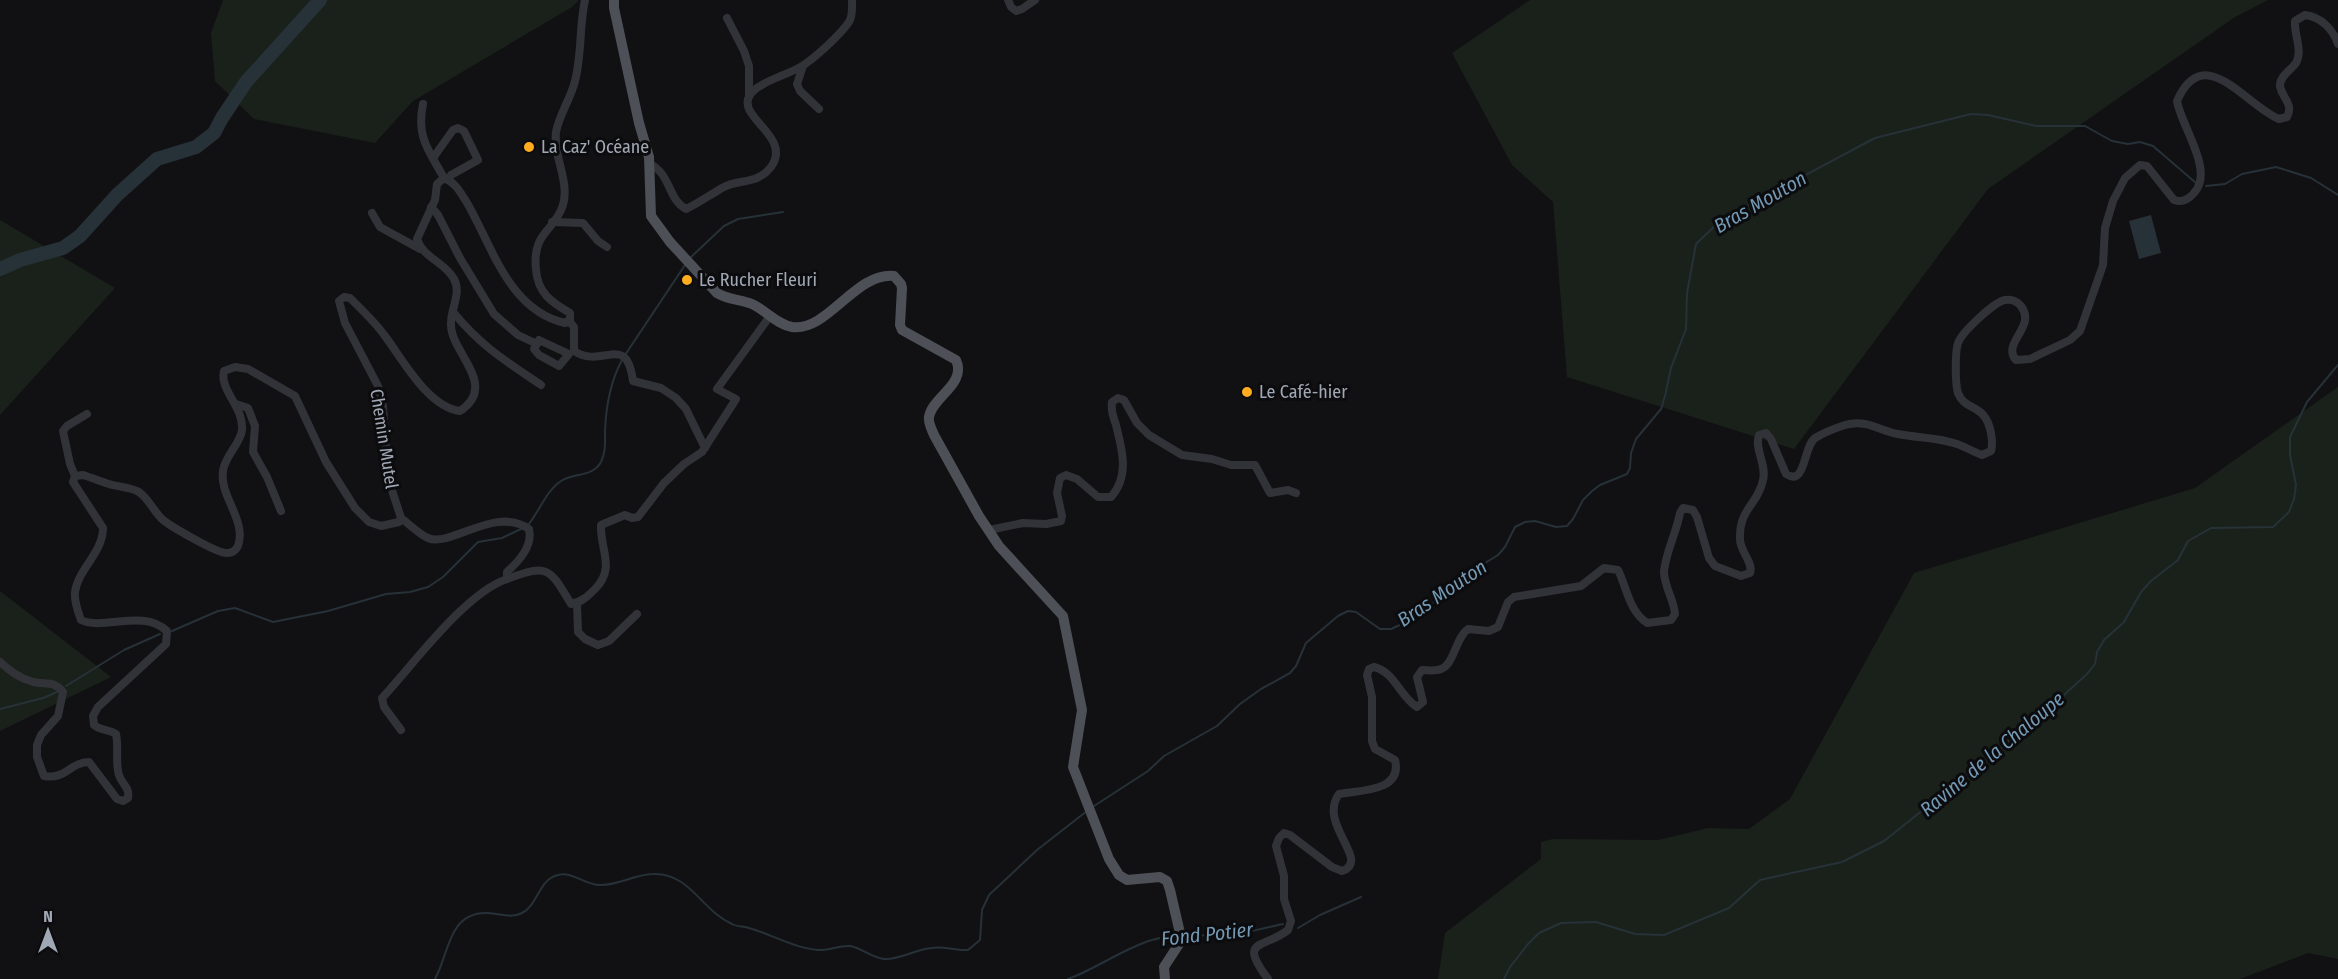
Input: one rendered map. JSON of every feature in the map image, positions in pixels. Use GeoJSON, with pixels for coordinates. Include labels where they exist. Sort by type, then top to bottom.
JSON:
{"type":"FeatureCollection","features":[{"type":"Feature","properties":{"kind":"main road"},"geometry":{"type":"LineString","coordinates":[[614,0],[639,123],[650,164],[651,216],[717,293],[724,298],[748,302],[778,322],[793,327],[807,325],[821,318],[863,285],[878,277],[894,276],[902,288],[900,325],[902,330],[951,356],[958,366],[956,379],[932,410],[929,421],[934,435],[979,516],[1016,568],[1056,606],[1063,616],[1082,710],[1073,767],[1108,859],[1123,878],[1131,881],[1160,877],[1167,881],[1179,939],[1164,967],[1165,979]]}},
{"type":"Feature","properties":{"kind":"street"},"geometry":{"type":"LineString","coordinates":[[585,0],[580,20],[576,80],[556,130],[564,185],[564,202],[560,213],[537,243],[536,272],[541,289],[549,301],[570,313],[569,321],[574,327],[574,351],[582,357],[619,354],[627,358],[633,381],[667,392],[686,410],[705,448]]}},
{"type":"Feature","properties":{"kind":"street"},"geometry":{"type":"LineString","coordinates":[[749,96],[758,87],[803,66],[850,21],[852,0]]}},
{"type":"Feature","properties":{"kind":"street"},"geometry":{"type":"LineString","coordinates":[[1008,0],[1011,7],[1016,10],[1023,9],[1035,0]]}},
{"type":"Feature","properties":{"kind":"street"},"geometry":{"type":"LineString","coordinates":[[1269,979],[1258,965],[1254,957],[1254,950],[1260,943],[1288,930],[1291,921],[1284,899],[1284,876],[1276,846],[1279,838],[1284,833],[1290,835],[1332,867],[1342,871],[1349,869],[1353,864],[1352,856],[1335,826],[1332,813],[1334,801],[1339,794],[1377,789],[1388,784],[1394,777],[1397,767],[1395,760],[1375,749],[1372,741],[1372,697],[1367,675],[1369,669],[1379,668],[1394,681],[1409,703],[1417,707],[1424,702],[1417,677],[1419,673],[1422,670],[1438,670],[1445,667],[1453,657],[1461,634],[1468,629],[1489,631],[1498,627],[1508,602],[1514,597],[1581,586],[1604,568],[1618,570],[1631,604],[1641,619],[1647,623],[1671,620],[1675,614],[1674,606],[1666,587],[1664,572],[1683,508],[1693,510],[1697,517],[1708,558],[1715,566],[1741,576],[1750,573],[1751,564],[1743,553],[1740,541],[1741,524],[1744,513],[1762,484],[1765,471],[1758,440],[1759,435],[1766,433],[1772,439],[1786,474],[1791,477],[1802,472],[1807,449],[1815,438],[1859,422],[1897,434],[1956,443],[1982,455],[1991,451],[1993,445],[1989,420],[1983,413],[1964,402],[1959,394],[1957,344],[1962,334],[1997,303],[2013,300],[2021,307],[2025,315],[2023,329],[2012,348],[2016,360],[2030,359],[2070,340],[2080,331],[2085,320],[2103,265],[2105,228],[2113,201],[2133,169],[2140,165],[2147,166],[2174,200],[2180,202],[2189,199],[2199,189],[2202,178],[2193,142],[2179,114],[2177,101],[2190,80],[2200,75],[2211,75],[2227,82],[2268,115],[2279,119],[2287,117],[2290,111],[2290,105],[2280,88],[2280,81],[2297,61],[2299,47],[2294,32],[2295,21],[2305,15],[2319,19],[2336,37],[2338,44]]}},
{"type":"Feature","properties":{"kind":"street"},"geometry":{"type":"LineString","coordinates":[[650,164],[660,169],[680,206],[686,209],[724,187],[757,179],[769,169],[776,159],[773,139],[758,122],[750,108],[749,66],[727,18]]}},
{"type":"Feature","properties":{"kind":"street"},"geometry":{"type":"LineString","coordinates":[[803,66],[797,84],[800,91],[819,109]]}},
{"type":"Feature","properties":{"kind":"street"},"geometry":{"type":"LineString","coordinates":[[423,105],[419,121],[421,135],[446,179],[461,193],[503,275],[536,309],[556,321],[565,323],[569,321]]}},
{"type":"Feature","properties":{"kind":"street"},"geometry":{"type":"LineString","coordinates":[[420,249],[417,239],[431,207],[437,184],[478,160],[464,131],[458,128],[453,130],[433,158]]}},
{"type":"Feature","properties":{"kind":"street"},"geometry":{"type":"LineString","coordinates":[[431,207],[438,215],[460,258],[494,314],[518,335],[537,344]]}},
{"type":"Feature","properties":{"kind":"street","name":"Chemin Mutel"},"geometry":{"type":"LineString","coordinates":[[372,213],[380,227],[398,239],[420,249],[451,272],[456,283],[457,294],[450,326],[472,372],[475,385],[475,395],[470,405],[460,411],[450,410],[409,372],[384,335],[350,298],[344,297],[339,301],[345,323],[378,386],[383,406],[388,478],[401,518]]}},
{"type":"Feature","properties":{"kind":"street"},"geometry":{"type":"LineString","coordinates":[[552,222],[583,223],[598,241],[607,247]]}},
{"type":"Feature","properties":{"kind":"street"},"geometry":{"type":"LineString","coordinates":[[453,312],[473,336],[493,353],[541,384]]}},
{"type":"Feature","properties":{"kind":"street"},"geometry":{"type":"LineString","coordinates":[[401,729],[384,707],[382,698],[417,661],[439,631],[488,589],[507,579],[534,570],[543,570],[550,574],[572,604],[585,599],[603,580],[606,572],[601,525],[626,515],[632,518],[638,517],[664,483],[705,448],[736,399],[717,389],[770,316]]}},
{"type":"Feature","properties":{"kind":"street"},"geometry":{"type":"LineString","coordinates":[[75,476],[83,475],[140,493],[163,520],[214,549],[226,554],[232,552],[237,547],[239,534],[223,479],[228,456],[242,433],[242,419],[223,375],[224,370],[235,367],[248,369],[288,390],[301,405],[307,425],[326,462],[355,508],[369,522],[381,526],[399,522],[401,518],[428,538],[443,539],[475,527],[507,522],[521,524],[529,529],[530,535],[520,559],[507,572],[507,579]]}},
{"type":"Feature","properties":{"kind":"street"},"geometry":{"type":"LineString","coordinates":[[989,530],[1061,521],[1057,485],[1060,478],[1066,475],[1077,479],[1098,497],[1112,497],[1120,485],[1124,457],[1111,411],[1112,402],[1118,398],[1124,400],[1137,423],[1149,435],[1170,449],[1182,454],[1237,465],[1255,465],[1270,493],[1288,490],[1296,493]]}},
{"type":"Feature","properties":{"kind":"street"},"geometry":{"type":"LineString","coordinates":[[236,404],[248,408],[255,426],[253,452],[267,477],[281,511]]}},
{"type":"Feature","properties":{"kind":"street"},"geometry":{"type":"LineString","coordinates":[[0,662],[12,674],[34,682],[50,682],[58,685],[63,692],[58,716],[41,735],[37,745],[37,757],[44,776],[53,777],[64,774],[76,765],[89,762],[117,799],[123,801],[128,798],[127,786],[118,772],[116,734],[99,729],[94,725],[93,716],[98,707],[166,644],[167,631],[162,626],[150,622],[122,619],[88,624],[81,620],[74,594],[77,582],[103,536],[103,528],[73,482],[75,476],[63,431],[87,414]]}},
{"type":"Feature","properties":{"kind":"street"},"geometry":{"type":"LineString","coordinates":[[577,603],[578,632],[585,639],[598,645],[609,641],[637,614]]}},
{"type":"Feature","properties":{"kind":"shaded area"},"geometry":{"type":"Polygon","coordinates":[[[223,0],[579,0],[572,7],[413,101],[375,143],[254,119],[215,81],[211,33],[223,0]]]}},
{"type":"Feature","properties":{"kind":"shaded area"},"geometry":{"type":"Polygon","coordinates":[[[1530,0],[2268,0],[2235,17],[1988,189],[1794,449],[1567,377],[1553,202],[1512,165],[1452,53],[1530,0]]]}},
{"type":"Feature","properties":{"kind":"shaded area"},"geometry":{"type":"Polygon","coordinates":[[[2151,215],[2161,253],[2139,259],[2129,221],[2151,215]]]}},
{"type":"Feature","properties":{"kind":"shaded area"},"geometry":{"type":"Polygon","coordinates":[[[0,220],[115,288],[0,415],[0,220]]]}},
{"type":"Feature","properties":{"kind":"shaded area"},"geometry":{"type":"Polygon","coordinates":[[[2338,387],[2338,959],[2308,953],[2240,979],[1438,979],[1445,933],[1541,859],[1541,842],[1553,839],[1658,840],[1708,828],[1749,829],[1790,799],[1914,573],[2195,488],[2338,387]]]}},
{"type":"Feature","properties":{"kind":"shaded area"},"geometry":{"type":"Polygon","coordinates":[[[0,591],[111,677],[0,731],[0,591]]]}},
{"type":"Feature","properties":{"kind":"waterway"},"geometry":{"type":"LineString","coordinates":[[0,269],[20,260],[63,248],[80,236],[117,195],[157,159],[196,147],[214,133],[246,82],[320,0]]}},
{"type":"Feature","properties":{"kind":"waterway","name":"Bras Mouton"},"geometry":{"type":"LineString","coordinates":[[1091,808],[1148,771],[1164,756],[1217,726],[1240,704],[1261,689],[1290,673],[1296,666],[1306,643],[1338,616],[1348,611],[1356,612],[1380,629],[1391,629],[1402,624],[1420,610],[1440,599],[1461,578],[1498,555],[1505,547],[1515,527],[1525,522],[1535,521],[1556,527],[1567,526],[1583,500],[1592,491],[1600,485],[1627,474],[1636,439],[1661,409],[1671,368],[1686,329],[1687,293],[1696,244],[1718,223],[1736,212],[1875,138],[1971,114],[1988,115],[2036,126],[2085,126],[2112,141],[2128,144],[2140,142],[2153,146],[2196,183]]}},
{"type":"Feature","properties":{"kind":"waterway","name":"Bras Mouton"},"geometry":{"type":"LineString","coordinates":[[2206,186],[2225,184],[2242,174],[2276,167],[2311,178],[2338,195]]}},
{"type":"Feature","properties":{"kind":"waterway"},"geometry":{"type":"LineString","coordinates":[[690,258],[724,226],[738,219],[783,212]]}},
{"type":"Feature","properties":{"kind":"waterway"},"geometry":{"type":"LineString","coordinates":[[625,355],[685,265]]}},
{"type":"Feature","properties":{"kind":"waterway"},"geometry":{"type":"LineString","coordinates":[[528,525],[556,485],[561,481],[593,470],[601,462],[609,394],[622,360]]}},
{"type":"Feature","properties":{"kind":"waterway","name":"Ravine de la Chaloupe"},"geometry":{"type":"LineString","coordinates":[[1504,979],[1510,967],[1539,933],[1561,923],[1596,922],[1635,934],[1664,935],[1729,908],[1760,880],[1842,862],[1884,841],[2041,716],[2087,674],[2095,664],[2097,652],[2104,640],[2124,622],[2141,592],[2151,581],[2178,560],[2188,541],[2211,528],[2273,527],[2289,512],[2296,485],[2290,455],[2290,437],[2307,402],[2338,365]]}},
{"type":"Feature","properties":{"kind":"waterway"},"geometry":{"type":"LineString","coordinates":[[172,631],[218,611],[235,608],[273,622],[328,611],[386,594],[410,592],[428,587],[443,577],[478,542],[502,538],[523,528]]}},
{"type":"Feature","properties":{"kind":"waterway"},"geometry":{"type":"LineString","coordinates":[[66,686],[124,650],[160,634]]}},
{"type":"Feature","properties":{"kind":"waterway"},"geometry":{"type":"LineString","coordinates":[[0,709],[57,692]]}},
{"type":"Feature","properties":{"kind":"waterway","name":"Bras Mouton"},"geometry":{"type":"LineString","coordinates":[[435,979],[452,937],[464,920],[473,915],[486,913],[518,915],[532,904],[542,887],[552,877],[564,874],[595,885],[615,883],[647,874],[666,875],[687,886],[712,911],[732,924],[809,949],[822,950],[850,946],[884,959],[932,948],[968,950],[980,940],[982,910],[989,895],[1037,850],[1087,811]]}},
{"type":"Feature","properties":{"kind":"waterway","name":"Fond Potier"},"geometry":{"type":"LineString","coordinates":[[1298,928],[1320,915],[1361,897]]}},
{"type":"Feature","properties":{"kind":"waterway","name":"Fond Potier"},"geometry":{"type":"LineString","coordinates":[[1182,937],[1247,932],[1283,924]]}},
{"type":"Feature","properties":{"kind":"waterway","name":"Fond Potier"},"geometry":{"type":"LineString","coordinates":[[1068,979],[1136,946],[1163,937],[1176,937]]}},
{"type":"Feature","properties":{"kind":"place","name":"La Caz' Océane"},"geometry":{"type":"Point","coordinates":[529,147]}},
{"type":"Feature","properties":{"kind":"place","name":"Le Rucher Fleuri"},"geometry":{"type":"Point","coordinates":[687,280]}},
{"type":"Feature","properties":{"kind":"place","name":"Le Café-hier"},"geometry":{"type":"Point","coordinates":[1247,392]}}]}
